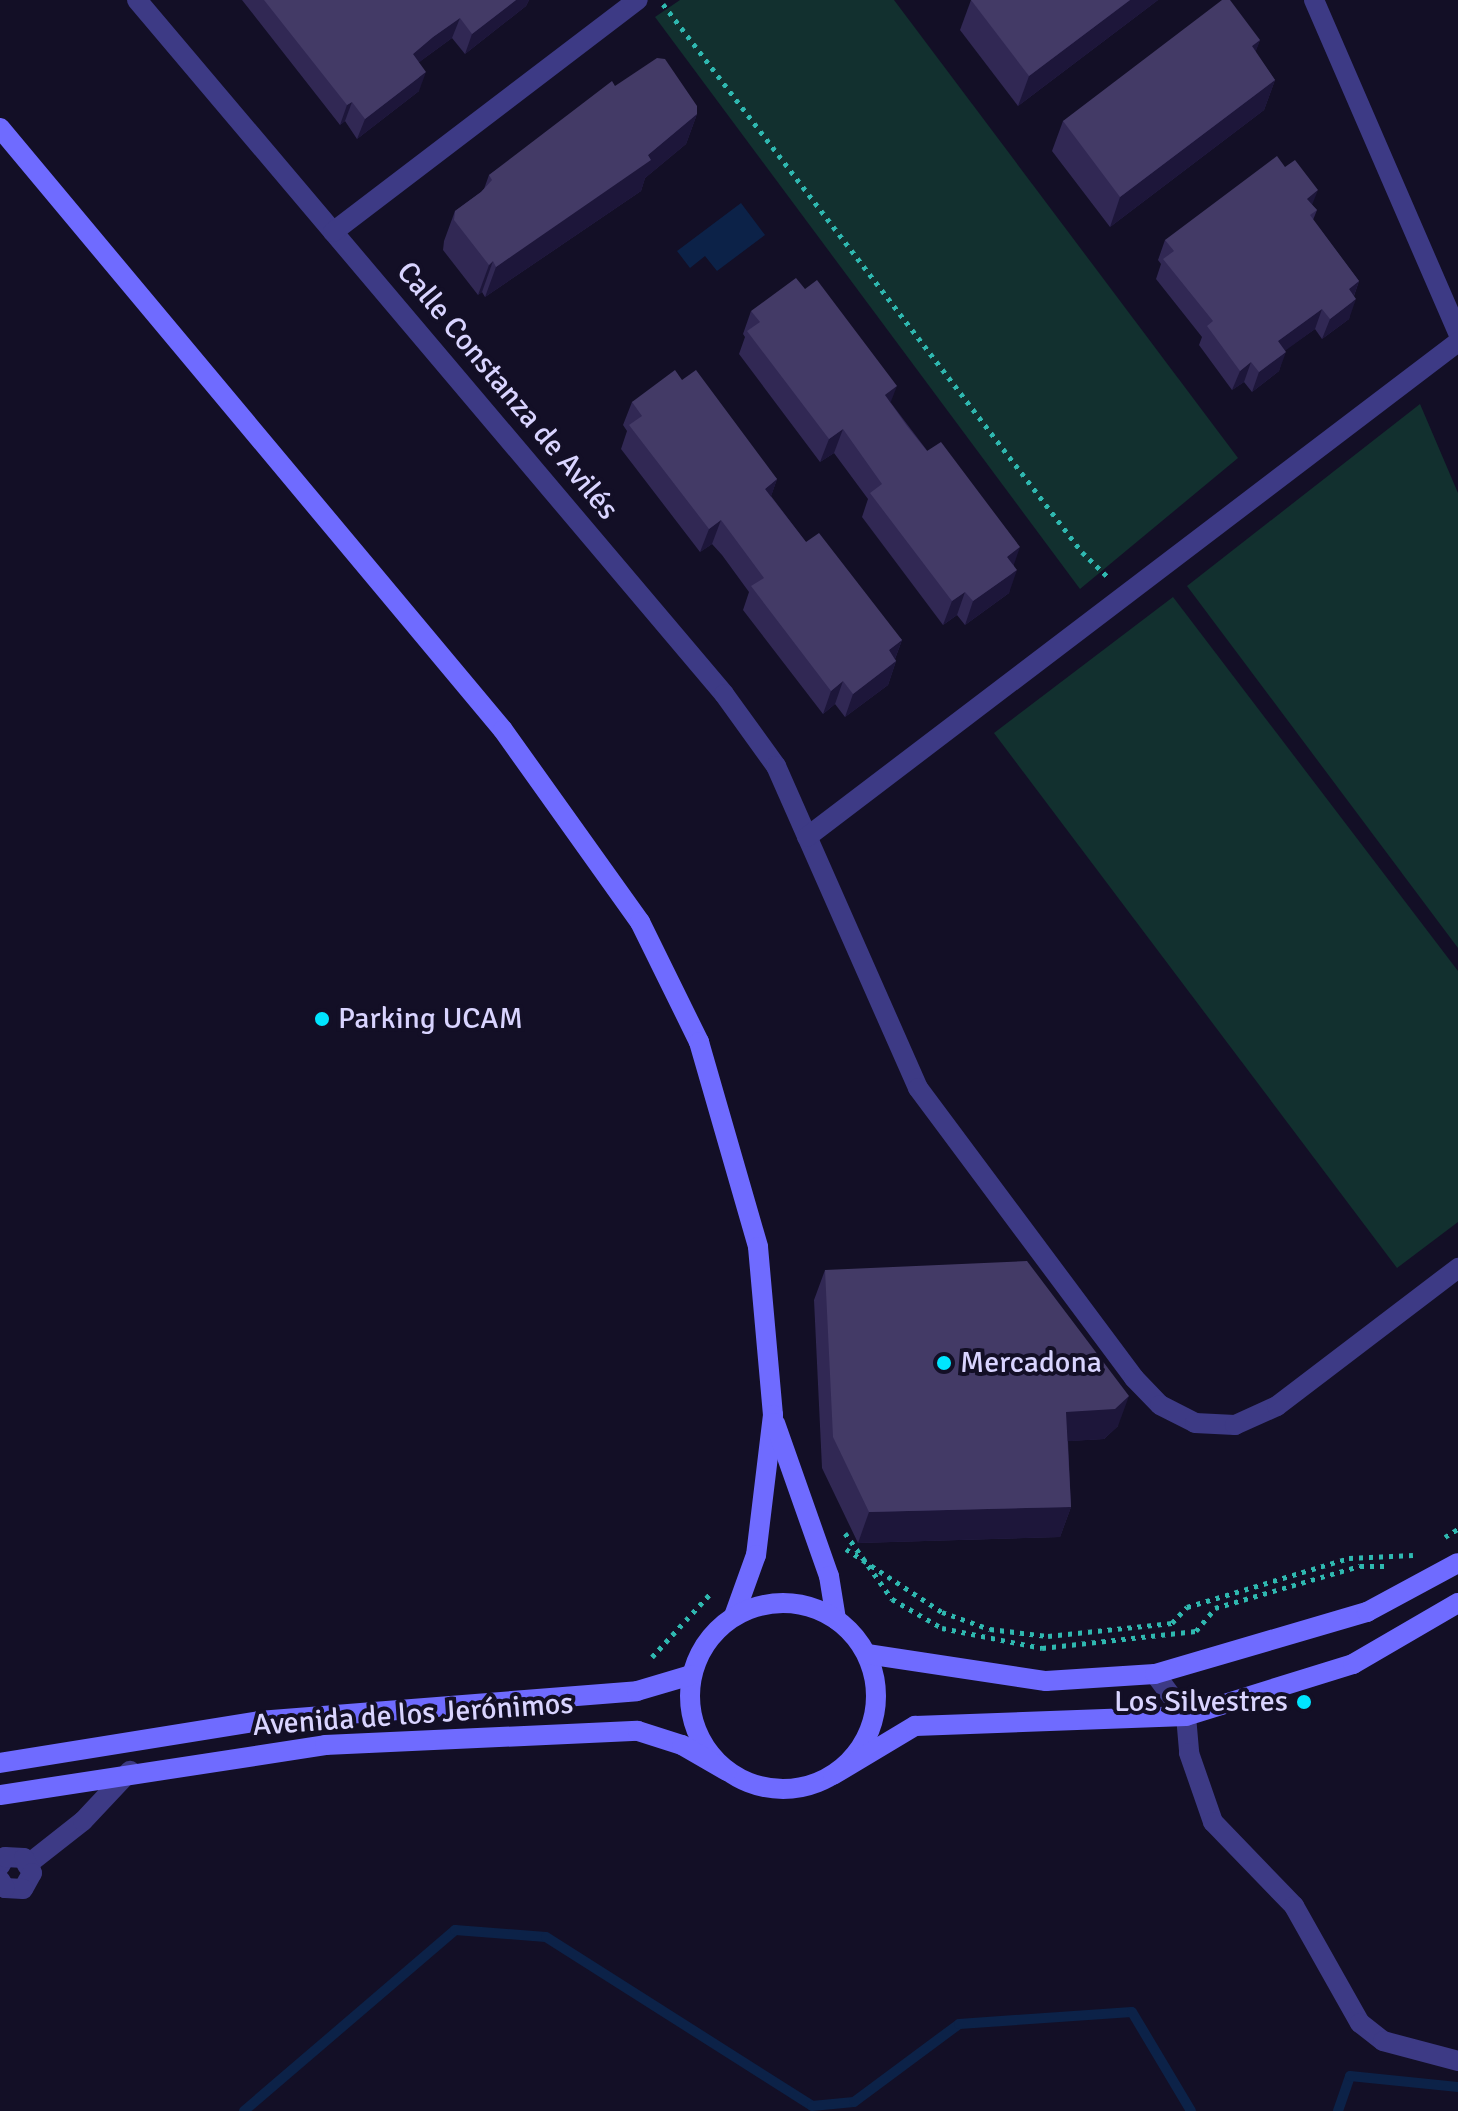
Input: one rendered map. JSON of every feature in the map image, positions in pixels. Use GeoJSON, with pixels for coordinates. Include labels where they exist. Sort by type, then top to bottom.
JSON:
{"type":"FeatureCollection","features":[{"type":"Feature","properties":{"kind":"main road"},"geometry":{"type":"LineString","coordinates":[[0,128],[484,705],[640,922],[699,1042],[758,1247],[773,1415],[758,1542],[734,1616]]}},
{"type":"Feature","properties":{"kind":"main road"},"geometry":{"type":"LineString","coordinates":[[773,1415],[817,1538],[836,1619],[867,1654],[876,1707],[868,1734],[854,1757],[833,1775]]}},
{"type":"Feature","properties":{"kind":"main road"},"geometry":{"type":"LineString","coordinates":[[867,1654],[1046,1681],[1155,1674],[1367,1612],[1453,1555]]}},
{"type":"Feature","properties":{"kind":"main road"},"geometry":{"type":"LineString","coordinates":[[836,1619],[786,1603],[759,1606],[734,1616],[700,1652],[691,1675],[695,1728],[727,1771],[752,1784],[779,1789],[833,1775],[915,1726],[1186,1716],[1353,1664],[1458,1603]]}},
{"type":"Feature","properties":{"kind":"main road","name":"Avenida de los Jerónimos"},"geometry":{"type":"LineString","coordinates":[[0,1763],[259,1721],[637,1691],[691,1675]]}},
{"type":"Feature","properties":{"kind":"main road","name":"Avenida de los Jerónimos"},"geometry":{"type":"LineString","coordinates":[[0,1795],[130,1771],[325,1745],[638,1731],[682,1745],[727,1771]]}},
{"type":"Feature","properties":{"kind":"street","name":"Calle Constanza de Avilés"},"geometry":{"type":"LineString","coordinates":[[137,0],[724,694],[776,766],[918,1088],[1134,1378],[1160,1405],[1195,1423],[1235,1425],[1277,1406],[1458,1268]]}},
{"type":"Feature","properties":{"kind":"street"},"geometry":{"type":"LineString","coordinates":[[333,232],[638,0]]}},
{"type":"Feature","properties":{"kind":"street"},"geometry":{"type":"LineString","coordinates":[[1314,0],[1453,310],[1458,333]]}},
{"type":"Feature","properties":{"kind":"street"},"geometry":{"type":"LineString","coordinates":[[807,837],[1458,342]]}},
{"type":"Feature","properties":{"kind":"street"},"geometry":{"type":"LineString","coordinates":[[1155,1674],[1186,1716],[1189,1753],[1213,1822],[1294,1906],[1360,2023],[1383,2041],[1458,2061]]}},
{"type":"Feature","properties":{"kind":"street"},"geometry":{"type":"LineString","coordinates":[[27,1865],[83,1821],[130,1771]]}},
{"type":"Feature","properties":{"kind":"street"},"geometry":{"type":"LineString","coordinates":[[0,1866],[5,1857],[24,1858],[32,1873],[23,1889],[2,1888]]}},
{"type":"Feature","properties":{"kind":"path"},"geometry":{"type":"LineString","coordinates":[[660,0],[1082,552],[1124,596]]}},
{"type":"Feature","properties":{"kind":"path"},"geometry":{"type":"LineString","coordinates":[[1437,1542],[1458,1529]]}},
{"type":"Feature","properties":{"kind":"path"},"geometry":{"type":"LineString","coordinates":[[817,1538],[843,1532],[892,1599],[942,1628],[1042,1648],[1196,1631],[1215,1608],[1360,1566],[1402,1566]]}},
{"type":"Feature","properties":{"kind":"path"},"geometry":{"type":"LineString","coordinates":[[817,1538],[858,1552],[903,1591],[942,1612],[990,1629],[1048,1636],[1172,1623],[1187,1607],[1349,1558],[1416,1555],[1427,1549]]}},
{"type":"Feature","properties":{"kind":"path"},"geometry":{"type":"LineString","coordinates":[[1453,1555],[1458,1541]]}},
{"type":"Feature","properties":{"kind":"green space"},"geometry":{"type":"Polygon","coordinates":[[[680,0],[894,0],[1238,458],[1080,589],[655,17],[680,0]]]}},
{"type":"Feature","properties":{"kind":"green space"},"geometry":{"type":"Polygon","coordinates":[[[1420,404],[1458,493],[1458,948],[1187,586],[1420,404]]]}},
{"type":"Feature","properties":{"kind":"green space"},"geometry":{"type":"Polygon","coordinates":[[[1173,597],[1458,971],[1458,1222],[1397,1268],[994,733],[1173,597]]]}},
{"type":"Feature","properties":{"kind":"water"},"geometry":{"type":"Polygon","coordinates":[[[741,203],[765,235],[717,271],[705,256],[690,268],[677,251],[741,203]]]}},
{"type":"Feature","properties":{"kind":"building"},"geometry":{"type":"Polygon","coordinates":[[[264,0],[516,0],[472,34],[460,18],[433,37],[413,54],[426,72],[365,119],[352,102],[347,105],[264,0]]]}},
{"type":"Feature","properties":{"kind":"building"},"geometry":{"type":"Polygon","coordinates":[[[971,0],[1130,0],[1029,76],[971,0]]]}},
{"type":"Feature","properties":{"kind":"building"},"geometry":{"type":"Polygon","coordinates":[[[1222,0],[1230,0],[1260,40],[1252,46],[1275,80],[1120,197],[1063,121],[1222,0]]]}},
{"type":"Feature","properties":{"kind":"building"},"geometry":{"type":"Polygon","coordinates":[[[657,58],[665,59],[697,106],[697,114],[648,155],[651,160],[496,267],[493,261],[489,265],[454,220],[455,211],[481,192],[492,180],[489,175],[612,81],[615,86],[657,58]]]}},
{"type":"Feature","properties":{"kind":"building"},"geometry":{"type":"Polygon","coordinates":[[[1277,156],[1285,167],[1295,160],[1318,190],[1307,199],[1317,210],[1310,215],[1359,281],[1349,289],[1356,299],[1330,319],[1322,309],[1278,341],[1286,352],[1259,372],[1251,362],[1240,371],[1207,326],[1213,321],[1163,259],[1174,251],[1165,240],[1277,156]]]}},
{"type":"Feature","properties":{"kind":"building"},"geometry":{"type":"Polygon","coordinates":[[[796,278],[805,289],[817,280],[897,386],[885,395],[907,426],[927,451],[941,442],[1020,547],[1007,557],[1017,570],[973,601],[965,592],[952,601],[870,493],[882,484],[843,429],[829,439],[747,331],[760,322],[751,311],[796,278]]]}},
{"type":"Feature","properties":{"kind":"building"},"geometry":{"type":"Polygon","coordinates":[[[675,370],[682,380],[696,370],[777,479],[765,489],[806,542],[819,533],[902,640],[889,650],[896,661],[853,694],[843,681],[831,691],[751,586],[764,578],[721,520],[709,529],[629,425],[642,416],[632,402],[675,370]]]}},
{"type":"Feature","properties":{"kind":"building","name":"Mercadona"},"geometry":{"type":"Polygon","coordinates":[[[1027,1261],[1129,1396],[1115,1409],[1066,1412],[1071,1507],[869,1512],[833,1437],[825,1270],[1027,1261]]]}},
{"type":"Feature","properties":{"kind":"waterway"},"geometry":{"type":"LineString","coordinates":[[244,2111],[455,1930],[546,1937],[812,2106],[854,2102],[959,2024],[1132,2012],[1191,2111]]}},
{"type":"Feature","properties":{"kind":"waterway"},"geometry":{"type":"LineString","coordinates":[[1338,2111],[1350,2076],[1458,2087]]}},
{"type":"Feature","properties":{"kind":"place","name":"Parking UCAM"},"geometry":{"type":"Point","coordinates":[322,1019]}},
{"type":"Feature","properties":{"kind":"place","name":"Mercadona"},"geometry":{"type":"Point","coordinates":[944,1363]}},
{"type":"Feature","properties":{"kind":"place","name":"Los Silvestres"},"geometry":{"type":"Point","coordinates":[1304,1702]}}]}
